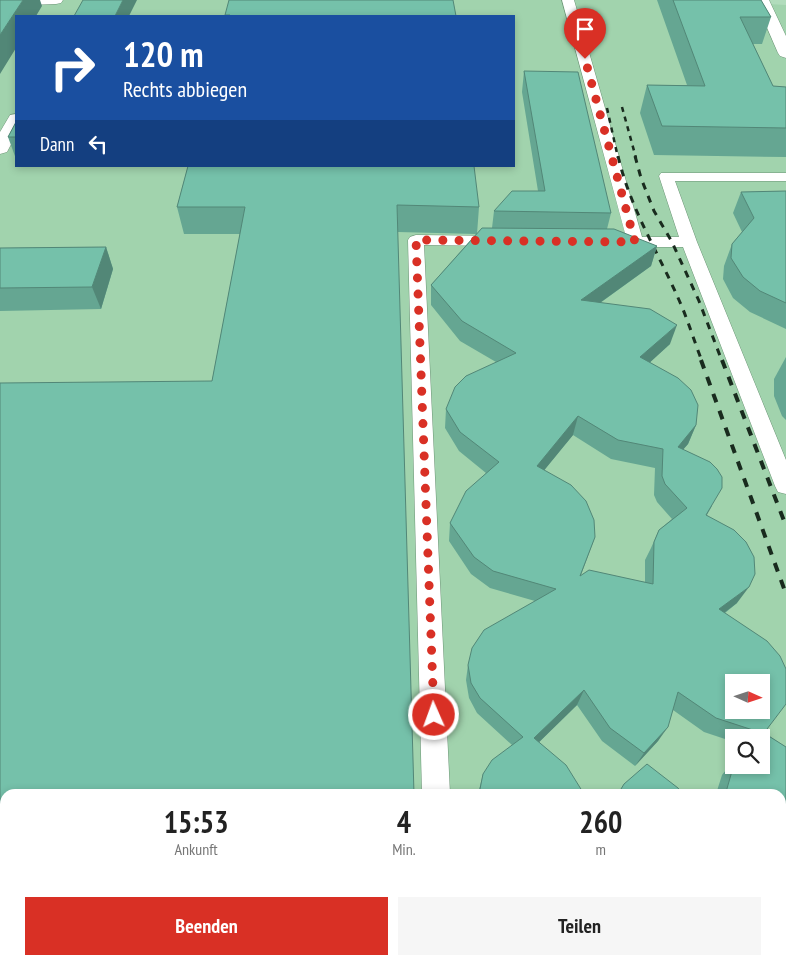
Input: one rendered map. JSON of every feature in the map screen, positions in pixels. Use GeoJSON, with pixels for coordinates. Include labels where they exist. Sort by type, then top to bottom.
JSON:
{"type":"FeatureCollection","features":[{"type":"Feature","properties":{"kind":"street"},"geometry":{"type":"LineString","coordinates":[[0,2],[56,0]]}},
{"type":"Feature","properties":{"kind":"street"},"geometry":{"type":"LineString","coordinates":[[762,0],[786,53]]}},
{"type":"Feature","properties":{"kind":"street"},"geometry":{"type":"LineString","coordinates":[[0,148],[15,121]]}},
{"type":"Feature","properties":{"kind":"lane"},"geometry":{"type":"LineString","coordinates":[[568,0],[635,242]]}},
{"type":"Feature","properties":{"kind":"lane"},"geometry":{"type":"LineString","coordinates":[[786,177],[666,176],[688,242],[786,486]]}},
{"type":"Feature","properties":{"kind":"lane"},"geometry":{"type":"LineString","coordinates":[[436,789],[416,240],[516,241]]}},
{"type":"Feature","properties":{"kind":"lane"},"geometry":{"type":"LineString","coordinates":[[595,242],[688,242]]}},
{"type":"Feature","properties":{"kind":"shaded area"},"geometry":{"type":"Polygon","coordinates":[[[0,0],[746,0],[748,3],[786,5],[786,789],[0,789],[0,0]]]}},
{"type":"Feature","properties":{"kind":"building"},"geometry":{"type":"Polygon","coordinates":[[[0,0],[23,0],[0,35],[0,0]]]}},
{"type":"Feature","properties":{"kind":"building"},"geometry":{"type":"Polygon","coordinates":[[[83,0],[123,0],[116,15],[75,15],[83,0]]]}},
{"type":"Feature","properties":{"kind":"building"},"geometry":{"type":"Polygon","coordinates":[[[229,0],[453,0],[456,15],[230,15],[225,15],[229,0]]]}},
{"type":"Feature","properties":{"kind":"building"},"geometry":{"type":"Polygon","coordinates":[[[673,0],[761,0],[771,17],[740,17],[773,86],[786,87],[786,128],[662,126],[647,85],[705,86],[673,0]]]}},
{"type":"Feature","properties":{"kind":"building"},"geometry":{"type":"Polygon","coordinates":[[[524,71],[578,72],[611,213],[494,211],[512,191],[545,191],[524,71]]]}},
{"type":"Feature","properties":{"kind":"building"},"geometry":{"type":"Polygon","coordinates":[[[15,124],[15,137],[8,137],[15,124]]]}},
{"type":"Feature","properties":{"kind":"building"},"geometry":{"type":"Polygon","coordinates":[[[188,167],[474,167],[479,207],[397,205],[414,789],[0,789],[0,383],[212,381],[245,207],[177,207],[188,167]]]}},
{"type":"Feature","properties":{"kind":"building"},"geometry":{"type":"Polygon","coordinates":[[[786,191],[786,303],[760,291],[743,277],[731,258],[732,244],[754,218],[741,192],[786,191]]]}},
{"type":"Feature","properties":{"kind":"building"},"geometry":{"type":"Polygon","coordinates":[[[482,228],[614,229],[657,246],[581,300],[650,309],[677,325],[640,357],[678,378],[691,390],[698,405],[696,425],[678,447],[710,462],[717,469],[722,477],[722,488],[706,515],[734,530],[746,542],[754,557],[755,574],[749,587],[719,609],[767,641],[780,656],[786,669],[786,704],[767,729],[750,729],[716,718],[678,692],[668,727],[644,753],[610,728],[584,690],[534,738],[566,765],[581,789],[480,789],[483,774],[492,760],[523,737],[480,698],[471,683],[468,665],[472,648],[484,630],[556,589],[493,571],[474,557],[450,523],[466,491],[499,462],[460,432],[446,409],[455,387],[466,376],[516,353],[462,321],[431,285],[482,228]],[[578,416],[537,466],[571,485],[586,501],[594,520],[595,537],[580,576],[589,570],[653,584],[654,542],[659,530],[687,508],[665,484],[662,476],[663,449],[618,440],[578,416]]]}},
{"type":"Feature","properties":{"kind":"building"},"geometry":{"type":"Polygon","coordinates":[[[106,247],[92,287],[0,288],[0,248],[106,247]]]}},
{"type":"Feature","properties":{"kind":"building"},"geometry":{"type":"Polygon","coordinates":[[[770,737],[786,747],[786,789],[727,789],[731,774],[770,774],[770,737]]]}},
{"type":"Feature","properties":{"kind":"building"},"geometry":{"type":"Polygon","coordinates":[[[647,764],[679,789],[621,789],[624,784],[647,764]]]}},
{"type":"Feature","properties":{"kind":"railway"},"geometry":{"type":"LineString","coordinates":[[622,107],[636,158]]}},
{"type":"Feature","properties":{"kind":"railway"},"geometry":{"type":"LineString","coordinates":[[607,108],[618,158]]}},
{"type":"Feature","properties":{"kind":"railway"},"geometry":{"type":"LineString","coordinates":[[618,156],[637,212],[679,300],[702,361]]}},
{"type":"Feature","properties":{"kind":"railway"},"geometry":{"type":"LineString","coordinates":[[635,156],[641,178],[654,211],[672,242],[699,301],[722,361]]}},
{"type":"Feature","properties":{"kind":"railway"},"geometry":{"type":"LineString","coordinates":[[701,360],[786,594]]}},
{"type":"Feature","properties":{"kind":"railway"},"geometry":{"type":"LineString","coordinates":[[722,360],[786,526]]}},
{"type":"Feature","properties":{"kind":"route"},"geometry":{"type":"LineString","coordinates":[[434,715],[416,240],[635,242],[585,59]]}}]}
